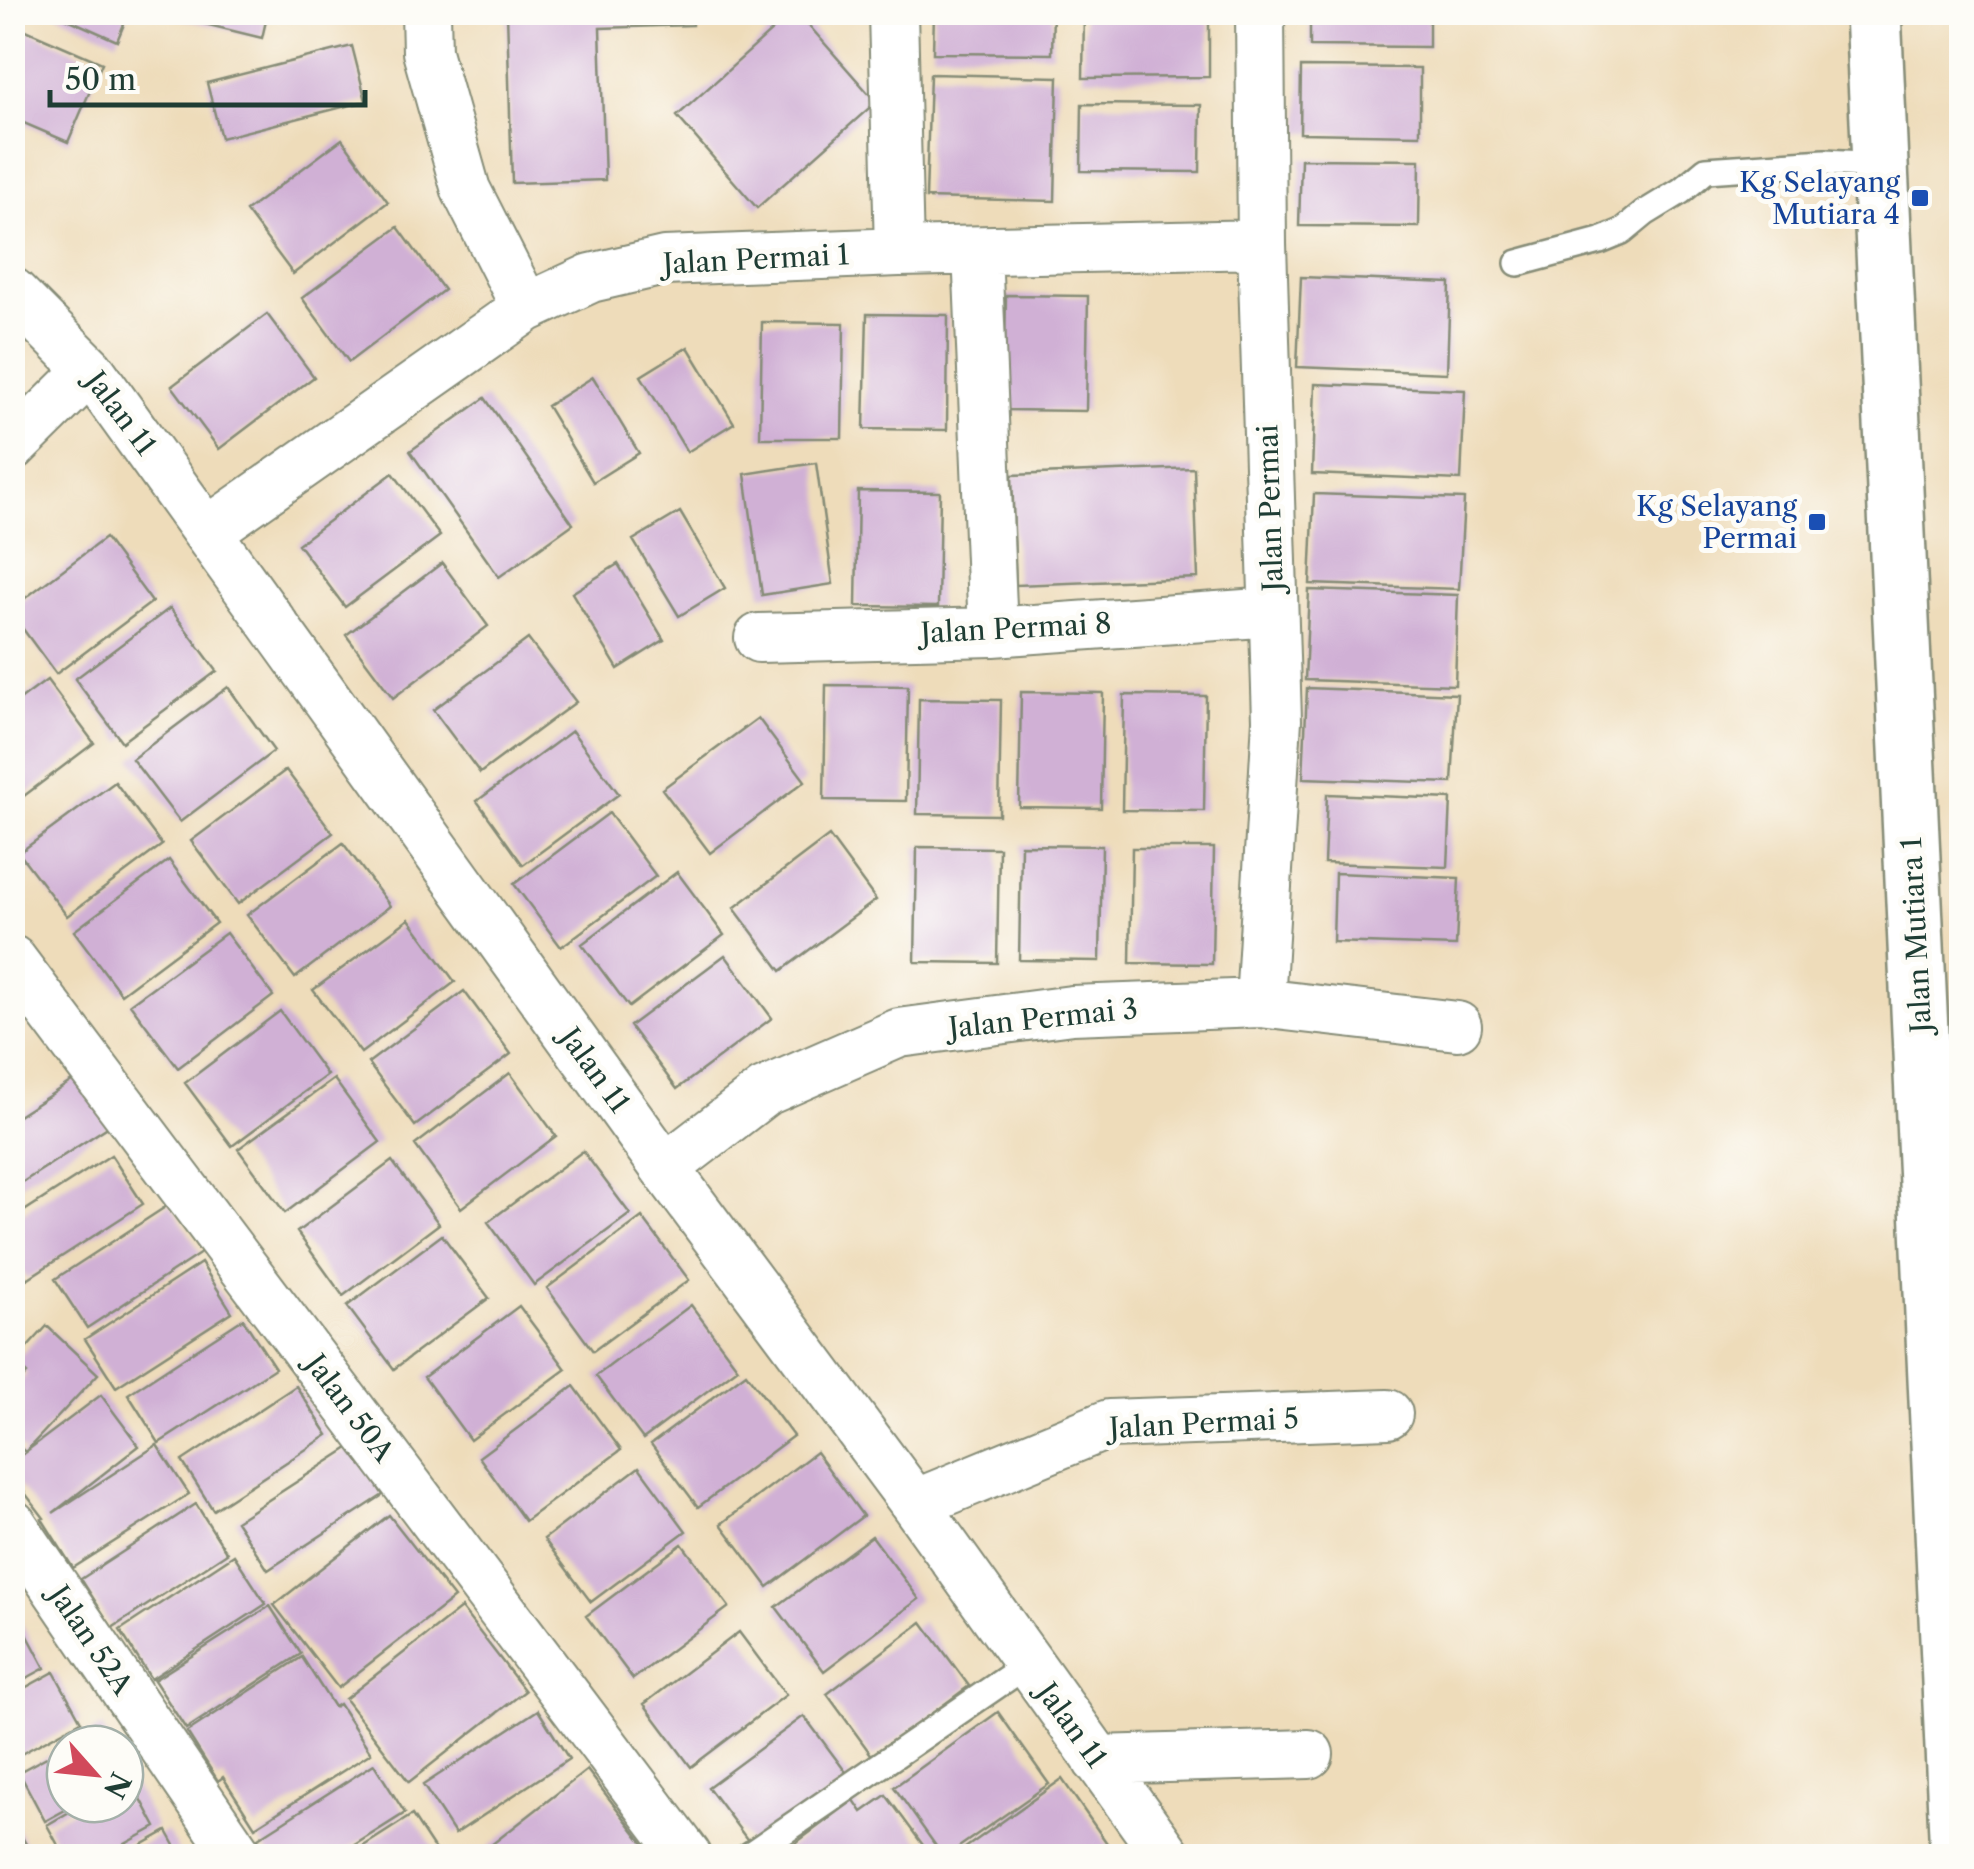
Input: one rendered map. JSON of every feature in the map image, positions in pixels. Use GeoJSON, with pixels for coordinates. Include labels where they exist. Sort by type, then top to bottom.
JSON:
{"type":"FeatureCollection","features":[{"type":"Feature","properties":{"kind":"street"},"geometry":{"type":"LineString","coordinates":[[426,12],[427,52],[466,190],[526,308]]}},
{"type":"Feature","properties":{"kind":"street"},"geometry":{"type":"LineString","coordinates":[[892,12],[900,252]]}},
{"type":"Feature","properties":{"kind":"street","name":"Jalan Permai"},"geometry":{"type":"LineString","coordinates":[[1260,12],[1262,244],[1277,720],[1260,1003]]}},
{"type":"Feature","properties":{"kind":"street","name":"Jalan Mutiara 1"},"geometry":{"type":"LineString","coordinates":[[1873,12],[1958,1856]]}},
{"type":"Feature","properties":{"kind":"street","name":"Jalan Permai 1"},"geometry":{"type":"LineString","coordinates":[[208,531],[526,308],[591,278],[664,261],[1262,244]]}},
{"type":"Feature","properties":{"kind":"street"},"geometry":{"type":"LineString","coordinates":[[977,251],[993,632]]}},
{"type":"Feature","properties":{"kind":"street","name":"Jalan 11"},"geometry":{"type":"LineString","coordinates":[[12,292],[90,370],[1168,1856]]}},
{"type":"Feature","properties":{"kind":"street"},"geometry":{"type":"LineString","coordinates":[[12,447],[90,370]]}},
{"type":"Feature","properties":{"kind":"street","name":"Jalan Permai 8"},"geometry":{"type":"LineString","coordinates":[[759,638],[993,632],[1274,612]]}},
{"type":"Feature","properties":{"kind":"street","name":"Jalan 50A"},"geometry":{"type":"LineString","coordinates":[[12,960],[687,1856]]}},
{"type":"Feature","properties":{"kind":"street","name":"Jalan Permai 3"},"geometry":{"type":"LineString","coordinates":[[666,1168],[764,1092],[899,1033],[1072,1010],[1260,1003],[1457,1026]]}},
{"type":"Feature","properties":{"kind":"street","name":"Jalan Permai 5"},"geometry":{"type":"LineString","coordinates":[[915,1504],[1109,1424],[1388,1414]]}},
{"type":"Feature","properties":{"kind":"street","name":"Jalan 52A"},"geometry":{"type":"LineString","coordinates":[[12,1524],[238,1856]]}},
{"type":"Feature","properties":{"kind":"street"},"geometry":{"type":"LineString","coordinates":[[1097,1760],[1309,1754]]}},
{"type":"Feature","properties":{"kind":"lane"},"geometry":{"type":"LineString","coordinates":[[1518,264],[1622,232],[1706,170],[1825,162],[1880,166]]}},
{"type":"Feature","properties":{"kind":"lane"},"geometry":{"type":"LineString","coordinates":[[748,1856],[1028,1664]]}},
{"type":"Feature","properties":{"kind":"building"},"geometry":{"type":"Polygon","coordinates":[[[52,12],[129,12],[117,41],[52,12]]]}},
{"type":"Feature","properties":{"kind":"building"},"geometry":{"type":"Polygon","coordinates":[[[173,12],[268,12],[262,38],[172,16],[173,12]]]}},
{"type":"Feature","properties":{"kind":"building"},"geometry":{"type":"Polygon","coordinates":[[[507,12],[692,12],[692,25],[600,28],[605,180],[512,183],[507,12]]]}},
{"type":"Feature","properties":{"kind":"building"},"geometry":{"type":"Polygon","coordinates":[[[793,12],[876,102],[757,208],[677,116],[793,12]]]}},
{"type":"Feature","properties":{"kind":"building"},"geometry":{"type":"Polygon","coordinates":[[[934,12],[1053,12],[1052,54],[933,53],[934,12]]]}},
{"type":"Feature","properties":{"kind":"building"},"geometry":{"type":"Polygon","coordinates":[[[1084,12],[1209,12],[1209,77],[1083,78],[1084,12]]]}},
{"type":"Feature","properties":{"kind":"building"},"geometry":{"type":"Polygon","coordinates":[[[1310,12],[1429,12],[1429,47],[1310,46],[1310,12]]]}},
{"type":"Feature","properties":{"kind":"building"},"geometry":{"type":"Polygon","coordinates":[[[12,24],[102,63],[68,142],[12,118],[12,24]]]}},
{"type":"Feature","properties":{"kind":"building"},"geometry":{"type":"Polygon","coordinates":[[[352,46],[366,101],[221,138],[207,83],[352,46]]]}},
{"type":"Feature","properties":{"kind":"building"},"geometry":{"type":"Polygon","coordinates":[[[1301,67],[1420,68],[1420,135],[1300,133],[1301,67]]]}},
{"type":"Feature","properties":{"kind":"building"},"geometry":{"type":"Polygon","coordinates":[[[930,74],[1058,77],[1055,201],[926,198],[930,74]]]}},
{"type":"Feature","properties":{"kind":"building"},"geometry":{"type":"Polygon","coordinates":[[[1082,104],[1201,105],[1200,172],[1081,171],[1082,104]]]}},
{"type":"Feature","properties":{"kind":"building"},"geometry":{"type":"Polygon","coordinates":[[[342,139],[388,202],[293,274],[246,211],[342,139]]]}},
{"type":"Feature","properties":{"kind":"building"},"geometry":{"type":"Polygon","coordinates":[[[1301,159],[1420,160],[1419,227],[1299,226],[1301,159]]]}},
{"type":"Feature","properties":{"kind":"building"},"geometry":{"type":"Polygon","coordinates":[[[398,227],[444,290],[349,362],[302,298],[398,227]]]}},
{"type":"Feature","properties":{"kind":"building"},"geometry":{"type":"Polygon","coordinates":[[[1301,277],[1450,283],[1447,373],[1297,367],[1301,277]]]}},
{"type":"Feature","properties":{"kind":"building"},"geometry":{"type":"Polygon","coordinates":[[[1006,295],[1088,296],[1086,411],[1004,410],[1006,295]]]}},
{"type":"Feature","properties":{"kind":"building"},"geometry":{"type":"Polygon","coordinates":[[[267,314],[314,377],[219,449],[172,386],[267,314]]]}},
{"type":"Feature","properties":{"kind":"building"},"geometry":{"type":"Polygon","coordinates":[[[867,314],[948,315],[947,430],[864,429],[867,314]]]}},
{"type":"Feature","properties":{"kind":"building"},"geometry":{"type":"Polygon","coordinates":[[[762,322],[844,323],[842,438],[760,438],[762,322]]]}},
{"type":"Feature","properties":{"kind":"building"},"geometry":{"type":"Polygon","coordinates":[[[688,347],[734,423],[687,452],[641,376],[688,347]]]}},
{"type":"Feature","properties":{"kind":"building"},"geometry":{"type":"Polygon","coordinates":[[[593,377],[639,453],[593,482],[547,406],[593,377]]]}},
{"type":"Feature","properties":{"kind":"building"},"geometry":{"type":"Polygon","coordinates":[[[1315,384],[1465,390],[1461,480],[1312,474],[1315,384]]]}},
{"type":"Feature","properties":{"kind":"building"},"geometry":{"type":"Polygon","coordinates":[[[485,398],[573,524],[499,577],[410,451],[485,398]]]}},
{"type":"Feature","properties":{"kind":"building"},"geometry":{"type":"Polygon","coordinates":[[[816,463],[833,584],[762,595],[745,474],[816,463]]]}},
{"type":"Feature","properties":{"kind":"building"},"geometry":{"type":"Polygon","coordinates":[[[1194,468],[1198,578],[1016,585],[1012,475],[1194,468]]]}},
{"type":"Feature","properties":{"kind":"building"},"geometry":{"type":"Polygon","coordinates":[[[393,473],[440,536],[345,607],[298,544],[393,473]]]}},
{"type":"Feature","properties":{"kind":"building"},"geometry":{"type":"Polygon","coordinates":[[[858,491],[940,492],[938,607],[856,606],[858,491]]]}},
{"type":"Feature","properties":{"kind":"building"},"geometry":{"type":"Polygon","coordinates":[[[1314,494],[1464,499],[1459,589],[1310,584],[1314,494]]]}},
{"type":"Feature","properties":{"kind":"building"},"geometry":{"type":"Polygon","coordinates":[[[680,512],[725,588],[679,616],[633,540],[680,512]]]}},
{"type":"Feature","properties":{"kind":"building"},"geometry":{"type":"Polygon","coordinates":[[[105,538],[152,602],[56,674],[12,614],[12,608],[105,538]]]}},
{"type":"Feature","properties":{"kind":"building"},"geometry":{"type":"Polygon","coordinates":[[[442,563],[488,626],[393,698],[346,635],[442,563]]]}},
{"type":"Feature","properties":{"kind":"building"},"geometry":{"type":"Polygon","coordinates":[[[618,564],[664,640],[618,669],[572,593],[618,564]]]}},
{"type":"Feature","properties":{"kind":"building"},"geometry":{"type":"Polygon","coordinates":[[[1309,590],[1458,595],[1455,685],[1305,680],[1309,590]]]}},
{"type":"Feature","properties":{"kind":"building"},"geometry":{"type":"Polygon","coordinates":[[[170,608],[217,671],[122,742],[75,679],[170,608]]]}},
{"type":"Feature","properties":{"kind":"building"},"geometry":{"type":"Polygon","coordinates":[[[528,639],[576,702],[480,773],[433,710],[528,639]]]}},
{"type":"Feature","properties":{"kind":"building"},"geometry":{"type":"Polygon","coordinates":[[[47,680],[94,743],[12,805],[12,706],[47,680]]]}},
{"type":"Feature","properties":{"kind":"building"},"geometry":{"type":"Polygon","coordinates":[[[826,685],[908,686],[906,801],[824,800],[826,685]]]}},
{"type":"Feature","properties":{"kind":"building"},"geometry":{"type":"Polygon","coordinates":[[[228,687],[274,751],[180,822],[132,759],[228,687]]]}},
{"type":"Feature","properties":{"kind":"building"},"geometry":{"type":"Polygon","coordinates":[[[1307,688],[1457,694],[1452,783],[1303,778],[1307,688]]]}},
{"type":"Feature","properties":{"kind":"building"},"geometry":{"type":"Polygon","coordinates":[[[1021,692],[1103,693],[1101,808],[1019,807],[1021,692]]]}},
{"type":"Feature","properties":{"kind":"building"},"geometry":{"type":"Polygon","coordinates":[[[1124,695],[1206,696],[1204,811],[1122,810],[1124,695]]]}},
{"type":"Feature","properties":{"kind":"building"},"geometry":{"type":"Polygon","coordinates":[[[919,699],[1001,700],[999,815],[917,814],[919,699]]]}},
{"type":"Feature","properties":{"kind":"building"},"geometry":{"type":"Polygon","coordinates":[[[758,718],[805,781],[710,853],[662,789],[758,718]]]}},
{"type":"Feature","properties":{"kind":"building"},"geometry":{"type":"Polygon","coordinates":[[[572,731],[619,794],[523,865],[477,801],[572,731]]]}},
{"type":"Feature","properties":{"kind":"building"},"geometry":{"type":"Polygon","coordinates":[[[286,770],[333,833],[238,904],[191,841],[286,770]]]}},
{"type":"Feature","properties":{"kind":"building"},"geometry":{"type":"Polygon","coordinates":[[[115,782],[162,845],[67,916],[19,853],[115,782]]]}},
{"type":"Feature","properties":{"kind":"building"},"geometry":{"type":"Polygon","coordinates":[[[1327,794],[1451,799],[1448,867],[1324,863],[1327,794]]]}},
{"type":"Feature","properties":{"kind":"building"},"geometry":{"type":"Polygon","coordinates":[[[609,813],[656,876],[561,947],[514,884],[609,813]]]}},
{"type":"Feature","properties":{"kind":"building"},"geometry":{"type":"Polygon","coordinates":[[[829,836],[876,900],[781,971],[734,908],[829,836]]]}},
{"type":"Feature","properties":{"kind":"building"},"geometry":{"type":"Polygon","coordinates":[[[343,843],[390,906],[295,978],[247,915],[343,843]]]}},
{"type":"Feature","properties":{"kind":"building"},"geometry":{"type":"Polygon","coordinates":[[[1021,845],[1102,846],[1100,961],[1019,960],[1021,845]]]}},
{"type":"Feature","properties":{"kind":"building"},"geometry":{"type":"Polygon","coordinates":[[[917,847],[999,848],[997,963],[915,962],[917,847]]]}},
{"type":"Feature","properties":{"kind":"building"},"geometry":{"type":"Polygon","coordinates":[[[1132,848],[1214,848],[1212,964],[1130,963],[1132,848]]]}},
{"type":"Feature","properties":{"kind":"building"},"geometry":{"type":"Polygon","coordinates":[[[169,860],[216,923],[121,994],[74,931],[169,860]]]}},
{"type":"Feature","properties":{"kind":"building"},"geometry":{"type":"Polygon","coordinates":[[[677,872],[724,935],[629,1007],[582,944],[677,872]]]}},
{"type":"Feature","properties":{"kind":"building"},"geometry":{"type":"Polygon","coordinates":[[[1335,873],[1459,878],[1456,946],[1333,942],[1335,873]]]}},
{"type":"Feature","properties":{"kind":"building"},"geometry":{"type":"Polygon","coordinates":[[[409,919],[455,982],[361,1053],[313,990],[409,919]]]}},
{"type":"Feature","properties":{"kind":"building"},"geometry":{"type":"Polygon","coordinates":[[[226,933],[273,996],[178,1068],[130,1004],[226,933]]]}},
{"type":"Feature","properties":{"kind":"building"},"geometry":{"type":"Polygon","coordinates":[[[725,955],[772,1018],[677,1089],[630,1026],[725,955]]]}},
{"type":"Feature","properties":{"kind":"building"},"geometry":{"type":"Polygon","coordinates":[[[464,991],[511,1054],[415,1126],[368,1063],[464,991]]]}},
{"type":"Feature","properties":{"kind":"building"},"geometry":{"type":"Polygon","coordinates":[[[280,1011],[327,1075],[232,1146],[185,1083],[280,1011]]]}},
{"type":"Feature","properties":{"kind":"building"},"geometry":{"type":"Polygon","coordinates":[[[510,1073],[556,1136],[461,1208],[415,1145],[510,1073]]]}},
{"type":"Feature","properties":{"kind":"building"},"geometry":{"type":"Polygon","coordinates":[[[78,1077],[109,1126],[12,1189],[12,1120],[78,1077]]]}},
{"type":"Feature","properties":{"kind":"building"},"geometry":{"type":"Polygon","coordinates":[[[334,1079],[380,1142],[285,1213],[238,1149],[334,1079]]]}},
{"type":"Feature","properties":{"kind":"building"},"geometry":{"type":"Polygon","coordinates":[[[583,1151],[630,1214],[534,1285],[488,1222],[583,1151]]]}},
{"type":"Feature","properties":{"kind":"building"},"geometry":{"type":"Polygon","coordinates":[[[111,1155],[143,1204],[27,1279],[12,1256],[12,1219],[111,1155]]]}},
{"type":"Feature","properties":{"kind":"building"},"geometry":{"type":"Polygon","coordinates":[[[392,1161],[439,1224],[343,1296],[297,1232],[392,1161]]]}},
{"type":"Feature","properties":{"kind":"building"},"geometry":{"type":"Polygon","coordinates":[[[170,1204],[201,1253],[87,1328],[55,1279],[170,1204]]]}},
{"type":"Feature","properties":{"kind":"building"},"geometry":{"type":"Polygon","coordinates":[[[642,1217],[689,1280],[593,1351],[547,1288],[642,1217]]]}},
{"type":"Feature","properties":{"kind":"building"},"geometry":{"type":"Polygon","coordinates":[[[442,1235],[489,1298],[394,1369],[347,1306],[442,1235]]]}},
{"type":"Feature","properties":{"kind":"building"},"geometry":{"type":"Polygon","coordinates":[[[201,1263],[232,1312],[116,1387],[85,1339],[201,1263]]]}},
{"type":"Feature","properties":{"kind":"building"},"geometry":{"type":"Polygon","coordinates":[[[691,1305],[738,1368],[643,1439],[596,1376],[691,1305]]]}},
{"type":"Feature","properties":{"kind":"building"},"geometry":{"type":"Polygon","coordinates":[[[519,1306],[566,1369],[470,1440],[424,1377],[519,1306]]]}},
{"type":"Feature","properties":{"kind":"building"},"geometry":{"type":"Polygon","coordinates":[[[243,1319],[275,1368],[159,1443],[128,1394],[243,1319]]]}},
{"type":"Feature","properties":{"kind":"building"},"geometry":{"type":"Polygon","coordinates":[[[47,1326],[98,1374],[25,1452],[12,1440],[12,1390],[27,1374],[14,1362],[47,1326]]]}},
{"type":"Feature","properties":{"kind":"building"},"geometry":{"type":"Polygon","coordinates":[[[746,1373],[793,1436],[698,1507],[651,1444],[746,1373]]]}},
{"type":"Feature","properties":{"kind":"building"},"geometry":{"type":"Polygon","coordinates":[[[296,1386],[328,1435],[213,1510],[182,1461],[296,1386]]]}},
{"type":"Feature","properties":{"kind":"building"},"geometry":{"type":"Polygon","coordinates":[[[574,1386],[621,1450],[525,1521],[479,1457],[574,1386]]]}},
{"type":"Feature","properties":{"kind":"building"},"geometry":{"type":"Polygon","coordinates":[[[101,1395],[139,1446],[53,1513],[157,1445],[189,1494],[73,1568],[44,1518],[12,1476],[12,1462],[101,1395]]]}},
{"type":"Feature","properties":{"kind":"building"},"geometry":{"type":"Polygon","coordinates":[[[352,1446],[383,1495],[268,1570],[236,1521],[352,1446]]]}},
{"type":"Feature","properties":{"kind":"building"},"geometry":{"type":"Polygon","coordinates":[[[816,1452],[863,1516],[768,1587],[721,1524],[816,1452]]]}},
{"type":"Feature","properties":{"kind":"building"},"geometry":{"type":"Polygon","coordinates":[[[639,1467],[686,1531],[591,1602],[544,1539],[639,1467]]]}},
{"type":"Feature","properties":{"kind":"building"},"geometry":{"type":"Polygon","coordinates":[[[196,1504],[227,1553],[112,1628],[81,1579],[196,1504]]]}},
{"type":"Feature","properties":{"kind":"building"},"geometry":{"type":"Polygon","coordinates":[[[389,1515],[454,1598],[338,1688],[274,1605],[389,1515]]]}},
{"type":"Feature","properties":{"kind":"building"},"geometry":{"type":"Polygon","coordinates":[[[872,1536],[919,1599],[824,1671],[776,1607],[872,1536]]]}},
{"type":"Feature","properties":{"kind":"building"},"geometry":{"type":"Polygon","coordinates":[[[682,1544],[729,1607],[633,1679],[586,1616],[682,1544]]]}},
{"type":"Feature","properties":{"kind":"building"},"geometry":{"type":"Polygon","coordinates":[[[234,1555],[266,1604],[151,1679],[120,1630],[234,1555]]]}},
{"type":"Feature","properties":{"kind":"building"},"geometry":{"type":"Polygon","coordinates":[[[270,1606],[301,1654],[186,1729],[154,1680],[270,1606]]]}},
{"type":"Feature","properties":{"kind":"building"},"geometry":{"type":"Polygon","coordinates":[[[461,1608],[525,1691],[409,1782],[345,1699],[461,1608]]]}},
{"type":"Feature","properties":{"kind":"building"},"geometry":{"type":"Polygon","coordinates":[[[19,1619],[45,1668],[12,1686],[12,1622],[19,1619]]]}},
{"type":"Feature","properties":{"kind":"building"},"geometry":{"type":"Polygon","coordinates":[[[922,1622],[969,1686],[873,1757],[827,1694],[922,1622]]]}},
{"type":"Feature","properties":{"kind":"building"},"geometry":{"type":"Polygon","coordinates":[[[739,1632],[786,1695],[691,1767],[644,1704],[739,1632]]]}},
{"type":"Feature","properties":{"kind":"building"},"geometry":{"type":"Polygon","coordinates":[[[302,1657],[334,1707],[339,1704],[371,1753],[255,1827],[223,1777],[218,1781],[187,1732],[302,1657]]]}},
{"type":"Feature","properties":{"kind":"building"},"geometry":{"type":"Polygon","coordinates":[[[54,1672],[81,1721],[45,1724],[45,1741],[12,1759],[12,1695],[54,1672]]]}},
{"type":"Feature","properties":{"kind":"building"},"geometry":{"type":"Polygon","coordinates":[[[538,1710],[569,1759],[455,1834],[423,1785],[538,1710]]]}},
{"type":"Feature","properties":{"kind":"building"},"geometry":{"type":"Polygon","coordinates":[[[998,1712],[1049,1784],[943,1856],[894,1787],[998,1712]]]}},
{"type":"Feature","properties":{"kind":"building"},"geometry":{"type":"Polygon","coordinates":[[[804,1716],[851,1779],[755,1850],[708,1787],[804,1716]]]}},
{"type":"Feature","properties":{"kind":"building"},"geometry":{"type":"Polygon","coordinates":[[[45,1758],[45,1821],[19,1772],[45,1758]]]}},
{"type":"Feature","properties":{"kind":"building"},"geometry":{"type":"Polygon","coordinates":[[[374,1764],[405,1813],[337,1856],[270,1856],[258,1838],[374,1764]]]}},
{"type":"Feature","properties":{"kind":"building"},"geometry":{"type":"Polygon","coordinates":[[[587,1770],[651,1853],[477,1856],[587,1770]]]}},
{"type":"Feature","properties":{"kind":"building"},"geometry":{"type":"Polygon","coordinates":[[[1062,1779],[1111,1849],[1100,1856],[954,1856],[1062,1779]]]}},
{"type":"Feature","properties":{"kind":"building"},"geometry":{"type":"Polygon","coordinates":[[[886,1795],[931,1856],[778,1856],[854,1800],[862,1812],[886,1795]]]}},
{"type":"Feature","properties":{"kind":"building"},"geometry":{"type":"Polygon","coordinates":[[[145,1806],[156,1827],[103,1856],[64,1856],[47,1825],[145,1824],[145,1806]]]}},
{"type":"Feature","properties":{"kind":"building"},"geometry":{"type":"Polygon","coordinates":[[[412,1815],[439,1856],[348,1856],[412,1815]]]}},
{"type":"Feature","properties":{"kind":"building"},"geometry":{"type":"Polygon","coordinates":[[[12,1820],[33,1856],[12,1856],[12,1820]]]}},
{"type":"Feature","properties":{"kind":"building"},"geometry":{"type":"Polygon","coordinates":[[[167,1831],[181,1856],[122,1856],[167,1831]]]}},
{"type":"Feature","properties":{"kind":"place","name":"Kg Selayang Mutiara 4"},"geometry":{"type":"Point","coordinates":[1920,198]}},
{"type":"Feature","properties":{"kind":"place","name":"Kg Selayang Permai"},"geometry":{"type":"Point","coordinates":[1817,522]}}]}
